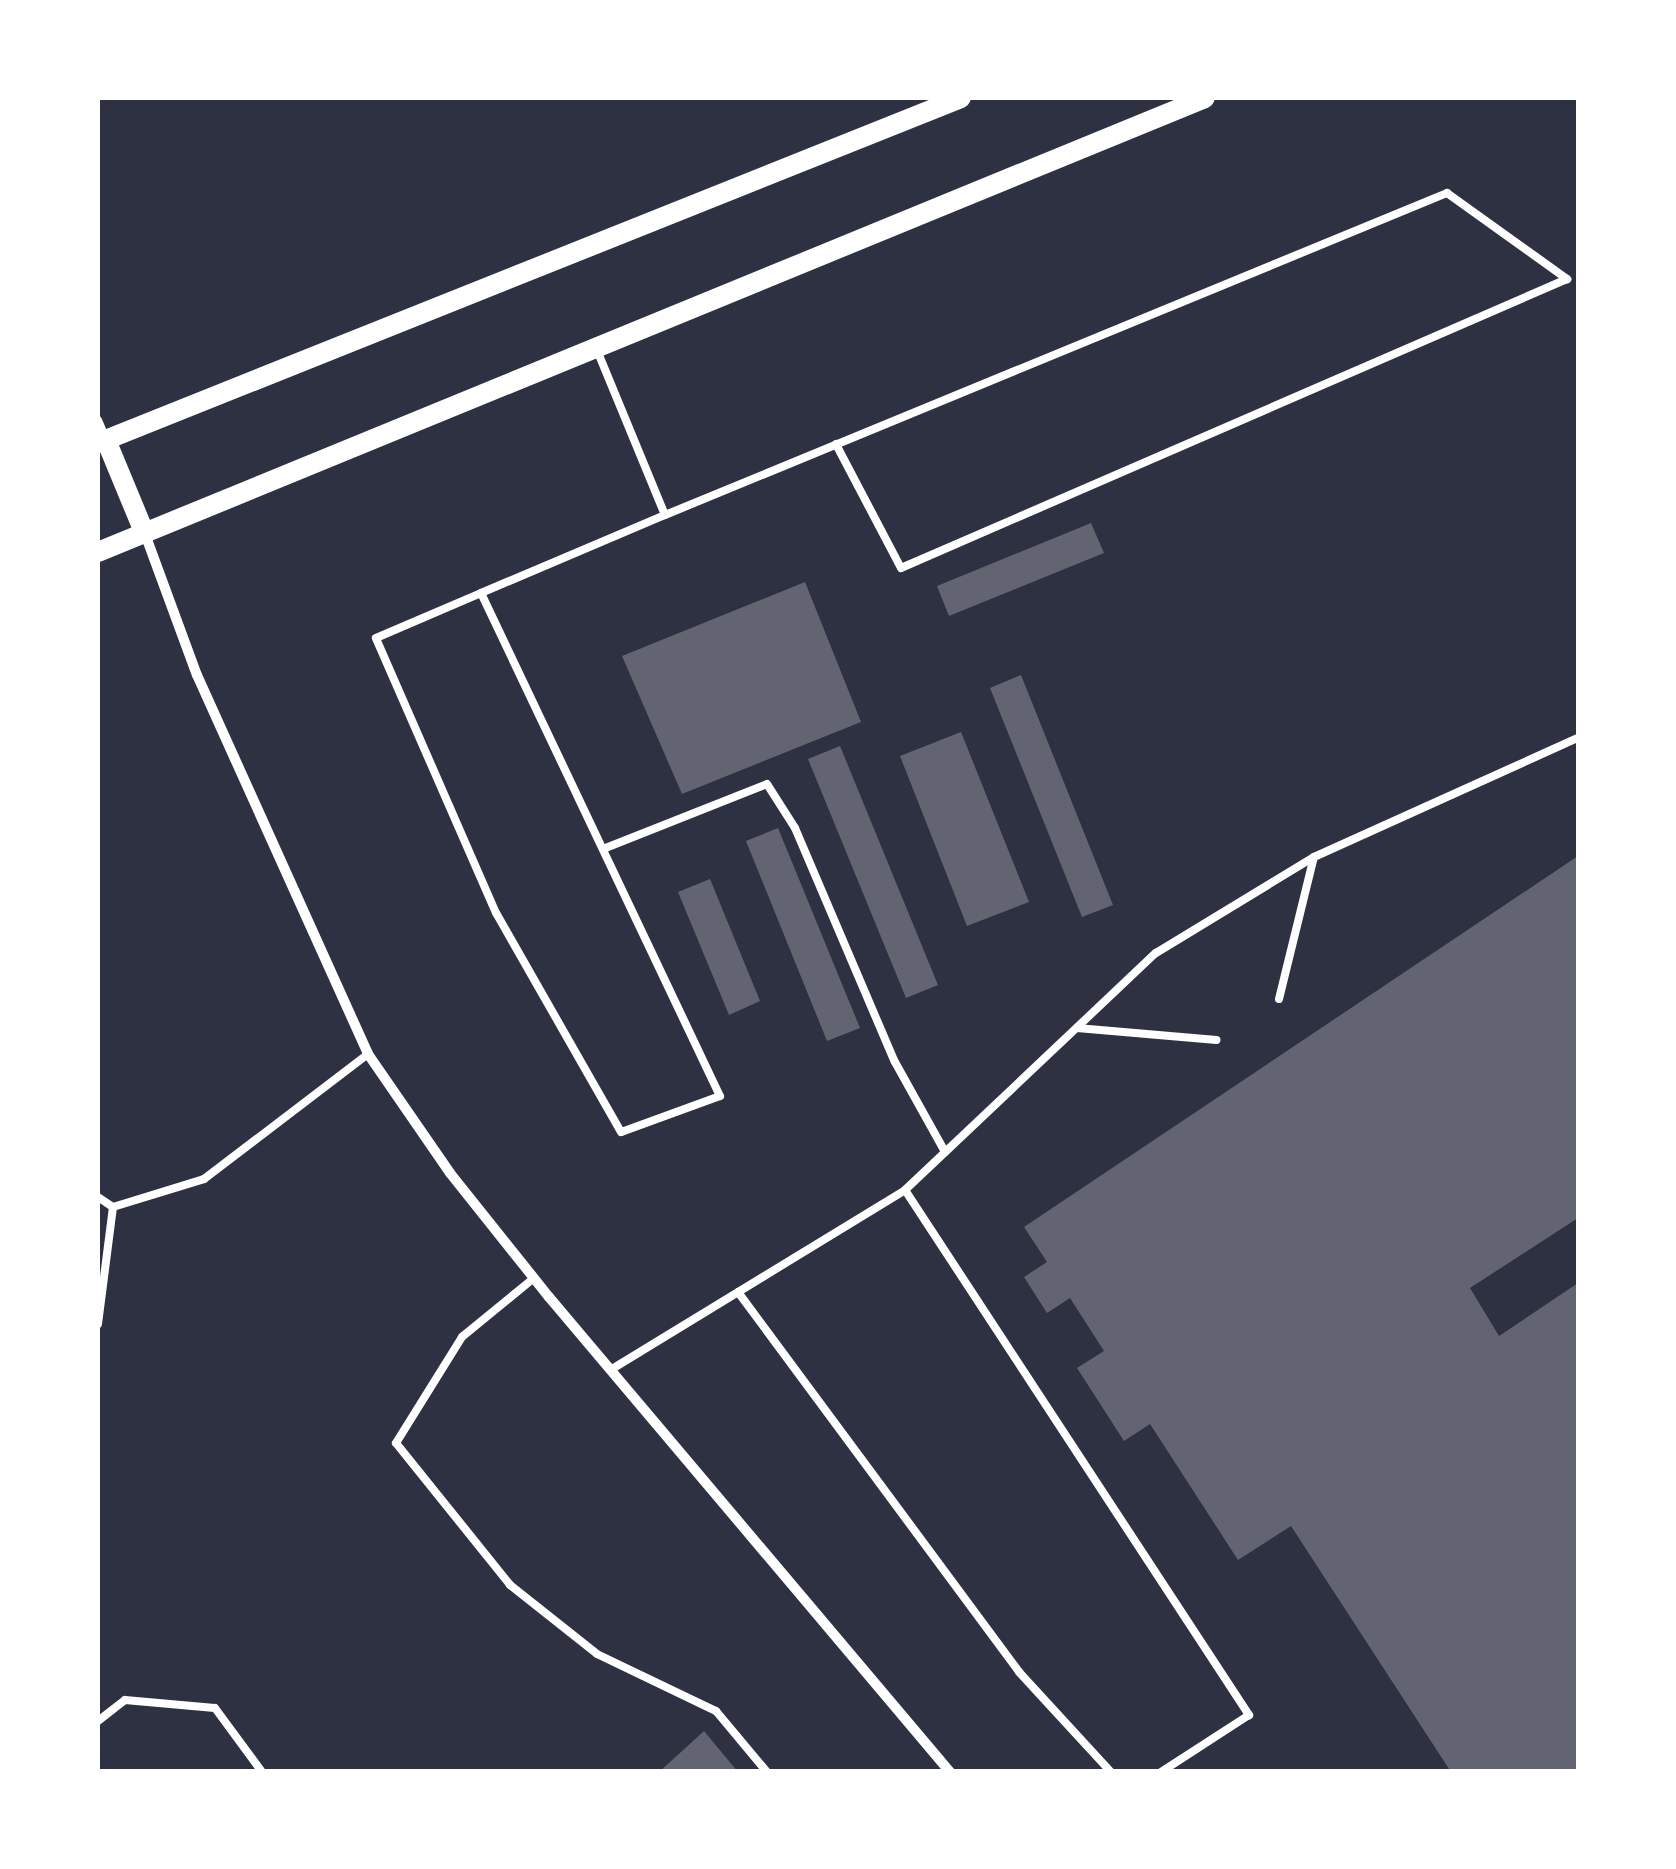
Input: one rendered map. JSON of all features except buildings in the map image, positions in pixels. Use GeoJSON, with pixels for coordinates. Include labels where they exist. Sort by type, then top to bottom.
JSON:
{"type":"FeatureCollection","features":[{"type":"Feature","properties":{"kind":"main road"},"geometry":{"type":"LineString","coordinates":[[145,534],[100,434],[961,98]]}},
{"type":"Feature","properties":{"kind":"main road"},"geometry":{"type":"LineString","coordinates":[[98,552],[1205,98]]}},
{"type":"Feature","properties":{"kind":"street"},"geometry":{"type":"LineString","coordinates":[[145,534],[197,675],[368,1054],[534,1278],[950,1772]]}},
{"type":"Feature","properties":{"kind":"lane"},"geometry":{"type":"LineString","coordinates":[[481,593],[720,1096],[621,1132],[496,914],[376,638],[665,514],[1447,193],[1567,279],[901,568],[836,444]]}},
{"type":"Feature","properties":{"kind":"lane"},"geometry":{"type":"LineString","coordinates":[[596,348],[665,514]]}},
{"type":"Feature","properties":{"kind":"lane"},"geometry":{"type":"LineString","coordinates":[[612,1369],[905,1190],[1156,954],[1314,857],[1578,738]]}},
{"type":"Feature","properties":{"kind":"lane"},"geometry":{"type":"LineString","coordinates":[[603,849],[767,784],[795,828],[896,1062],[945,1152]]}},
{"type":"Feature","properties":{"kind":"lane"},"geometry":{"type":"LineString","coordinates":[[1279,999],[1314,857]]}},
{"type":"Feature","properties":{"kind":"lane"},"geometry":{"type":"LineString","coordinates":[[1077,1028],[1216,1040]]}},
{"type":"Feature","properties":{"kind":"lane"},"geometry":{"type":"LineString","coordinates":[[113,1207],[204,1180],[368,1054]]}},
{"type":"Feature","properties":{"kind":"lane"},"geometry":{"type":"LineString","coordinates":[[905,1190],[1249,1716],[1162,1772]]}},
{"type":"Feature","properties":{"kind":"lane"},"geometry":{"type":"LineString","coordinates":[[98,1196],[113,1207]]}},
{"type":"Feature","properties":{"kind":"lane"},"geometry":{"type":"LineString","coordinates":[[98,1324],[113,1207]]}},
{"type":"Feature","properties":{"kind":"lane"},"geometry":{"type":"LineString","coordinates":[[534,1278],[462,1337],[396,1443],[510,1584],[597,1654],[716,1711],[768,1772]]}},
{"type":"Feature","properties":{"kind":"lane"},"geometry":{"type":"LineString","coordinates":[[738,1292],[1019,1672],[1111,1772]]}},
{"type":"Feature","properties":{"kind":"lane"},"geometry":{"type":"LineString","coordinates":[[98,1721],[125,1700],[215,1708],[262,1772]]}}]}
